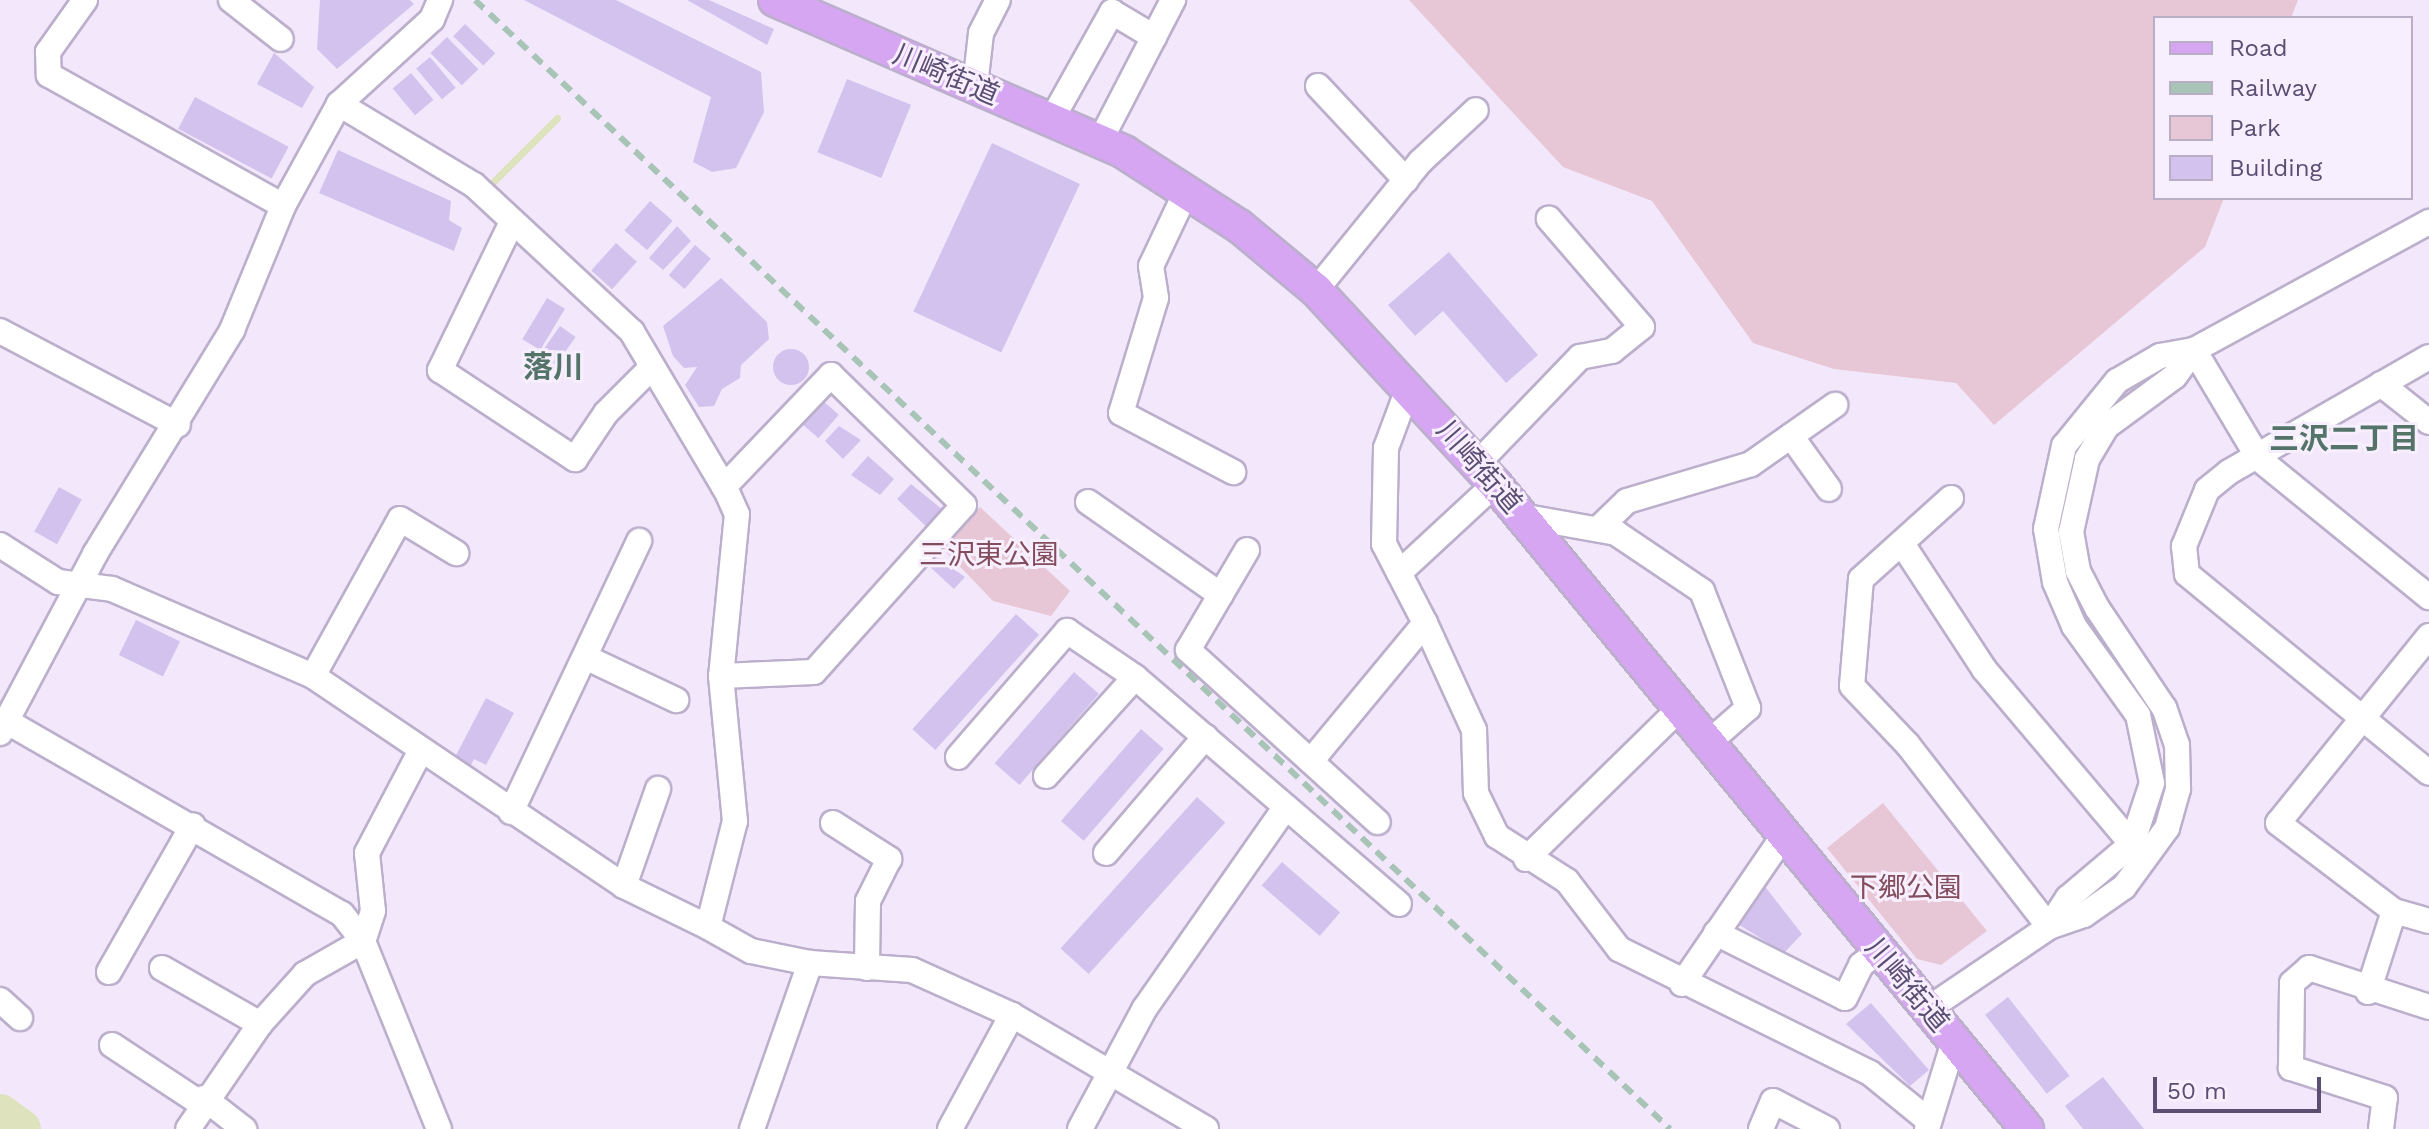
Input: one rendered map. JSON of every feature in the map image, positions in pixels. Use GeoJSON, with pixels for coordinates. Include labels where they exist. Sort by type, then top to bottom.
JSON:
{"type":"FeatureCollection","features":[{"type":"Feature","properties":{"kind":"main road","name":"川崎街道"},"geometry":{"type":"LineString","coordinates":[[775,0],[1100,141],[1187,190],[1316,290],[1409,386],[1486,474],[1782,838],[2027,1129]]}},
{"type":"Feature","properties":{"kind":"street"},"geometry":{"type":"LineString","coordinates":[[85,0],[48,52],[49,75],[283,206]]}},
{"type":"Feature","properties":{"kind":"street"},"geometry":{"type":"LineString","coordinates":[[231,0],[281,39]]}},
{"type":"Feature","properties":{"kind":"street"},"geometry":{"type":"LineString","coordinates":[[439,1129],[363,941],[342,914],[193,825],[3,727],[81,585],[232,330],[283,206],[339,104],[432,19],[440,0]]}},
{"type":"Feature","properties":{"kind":"street"},"geometry":{"type":"LineString","coordinates":[[975,86],[981,33],[998,0]]}},
{"type":"Feature","properties":{"kind":"street"},"geometry":{"type":"LineString","coordinates":[[1100,141],[1173,0]]}},
{"type":"Feature","properties":{"kind":"street"},"geometry":{"type":"LineString","coordinates":[[1052,119],[1112,12],[1154,37]]}},
{"type":"Feature","properties":{"kind":"street"},"geometry":{"type":"LineString","coordinates":[[1318,86],[1406,180]]}},
{"type":"Feature","properties":{"kind":"street"},"geometry":{"type":"LineString","coordinates":[[339,104],[474,185],[632,332],[737,514],[721,676],[735,821],[708,927]]}},
{"type":"Feature","properties":{"kind":"street"},"geometry":{"type":"LineString","coordinates":[[1316,290],[1406,180],[1476,110]]}},
{"type":"Feature","properties":{"kind":"street"},"geometry":{"type":"LineString","coordinates":[[1187,190],[1151,266],[1156,298],[1121,413],[1233,472]]}},
{"type":"Feature","properties":{"kind":"street"},"geometry":{"type":"LineString","coordinates":[[1399,573],[1486,474],[1580,357],[1612,351],[1642,327],[1549,219]]}},
{"type":"Feature","properties":{"kind":"street"},"geometry":{"type":"LineString","coordinates":[[512,222],[440,370],[575,459],[606,413],[651,368]]}},
{"type":"Feature","properties":{"kind":"street"},"geometry":{"type":"LineString","coordinates":[[2049,927],[2068,898],[2132,844],[2151,793],[2150,747],[2055,582],[2046,529],[2049,489],[2064,446],[2098,399],[2160,356],[2194,350],[2429,222]]}},
{"type":"Feature","properties":{"kind":"street"},"geometry":{"type":"LineString","coordinates":[[0,331],[178,425]]}},
{"type":"Feature","properties":{"kind":"street"},"geometry":{"type":"LineString","coordinates":[[2194,350],[2259,459],[2429,597]]}},
{"type":"Feature","properties":{"kind":"street"},"geometry":{"type":"LineString","coordinates":[[1928,1009],[2049,927],[2084,915],[2149,862],[2178,789],[2177,745],[2164,708],[2097,608],[2078,571],[2071,532],[2087,459],[2107,426],[2175,376],[2194,350]]}},
{"type":"Feature","properties":{"kind":"street"},"geometry":{"type":"LineString","coordinates":[[2429,357],[2207,490],[2190,519],[2187,574],[2429,773]]}},
{"type":"Feature","properties":{"kind":"street"},"geometry":{"type":"LineString","coordinates":[[721,676],[814,672],[964,505],[831,375],[724,487]]}},
{"type":"Feature","properties":{"kind":"street"},"geometry":{"type":"LineString","coordinates":[[2381,384],[2429,422]]}},
{"type":"Feature","properties":{"kind":"street"},"geometry":{"type":"LineString","coordinates":[[1409,386],[1386,448],[1382,492],[1384,544],[1425,623],[1474,730],[1476,793],[1497,836],[1526,859],[1567,881],[1619,949],[1682,984],[1870,1073],[1928,1125],[1954,1041]]}},
{"type":"Feature","properties":{"kind":"street"},"geometry":{"type":"LineString","coordinates":[[1598,529],[1627,501],[1751,464],[1835,405]]}},
{"type":"Feature","properties":{"kind":"street"},"geometry":{"type":"LineString","coordinates":[[1791,436],[1829,489]]}},
{"type":"Feature","properties":{"kind":"street"},"geometry":{"type":"LineString","coordinates":[[1951,498],[1903,545],[1861,579],[1852,686],[1908,745],[2049,927]]}},
{"type":"Feature","properties":{"kind":"street"},"geometry":{"type":"LineString","coordinates":[[1088,502],[1221,595]]}},
{"type":"Feature","properties":{"kind":"street"},"geometry":{"type":"LineString","coordinates":[[1521,516],[1616,533],[1702,591],[1748,708],[1707,744]]}},
{"type":"Feature","properties":{"kind":"street"},"geometry":{"type":"LineString","coordinates":[[313,676],[400,519],[456,553]]}},
{"type":"Feature","properties":{"kind":"street"},"geometry":{"type":"LineString","coordinates":[[511,812],[639,541]]}},
{"type":"Feature","properties":{"kind":"street"},"geometry":{"type":"LineString","coordinates":[[0,545],[58,582],[112,589],[313,676],[420,752],[624,886],[751,951],[810,963],[912,970],[1012,1015],[1108,1075],[1206,1129]]}},
{"type":"Feature","properties":{"kind":"street"},"geometry":{"type":"LineString","coordinates":[[1903,545],[1984,669],[2132,844]]}},
{"type":"Feature","properties":{"kind":"street"},"geometry":{"type":"LineString","coordinates":[[1247,550],[1188,650],[1378,822]]}},
{"type":"Feature","properties":{"kind":"street"},"geometry":{"type":"LineString","coordinates":[[1311,761],[1425,623]]}},
{"type":"Feature","properties":{"kind":"street"},"geometry":{"type":"LineString","coordinates":[[958,757],[1067,631],[1135,677],[1205,737],[1283,811],[1399,904]]}},
{"type":"Feature","properties":{"kind":"street"},"geometry":{"type":"LineString","coordinates":[[2429,636],[2278,823],[2394,911],[2429,921]]}},
{"type":"Feature","properties":{"kind":"street"},"geometry":{"type":"LineString","coordinates":[[585,657],[676,700]]}},
{"type":"Feature","properties":{"kind":"street"},"geometry":{"type":"LineString","coordinates":[[1046,776],[1135,677]]}},
{"type":"Feature","properties":{"kind":"street"},"geometry":{"type":"LineString","coordinates":[[1526,859],[1679,709]]}},
{"type":"Feature","properties":{"kind":"street"},"geometry":{"type":"LineString","coordinates":[[1106,853],[1205,737]]}},
{"type":"Feature","properties":{"kind":"street"},"geometry":{"type":"LineString","coordinates":[[188,1129],[202,1100],[260,1024],[305,974],[363,941],[373,911],[367,853],[420,752]]}},
{"type":"Feature","properties":{"kind":"street"},"geometry":{"type":"LineString","coordinates":[[624,886],[658,789]]}},
{"type":"Feature","properties":{"kind":"street"},"geometry":{"type":"LineString","coordinates":[[1080,1129],[1108,1075],[1220,892],[1283,811]]}},
{"type":"Feature","properties":{"kind":"street"},"geometry":{"type":"LineString","coordinates":[[833,823],[889,859],[868,901],[867,968]]}},
{"type":"Feature","properties":{"kind":"street"},"geometry":{"type":"LineString","coordinates":[[109,972],[193,825]]}},
{"type":"Feature","properties":{"kind":"street"},"geometry":{"type":"LineString","coordinates":[[1682,984],[1782,838]]}},
{"type":"Feature","properties":{"kind":"street"},"geometry":{"type":"LineString","coordinates":[[2368,992],[2394,911]]}},
{"type":"Feature","properties":{"kind":"street"},"geometry":{"type":"LineString","coordinates":[[1716,933],[1845,998],[1861,965],[1879,951]]}},
{"type":"Feature","properties":{"kind":"street"},"geometry":{"type":"LineString","coordinates":[[752,1129],[810,963]]}},
{"type":"Feature","properties":{"kind":"street"},"geometry":{"type":"LineString","coordinates":[[162,968],[260,1024]]}},
{"type":"Feature","properties":{"kind":"street"},"geometry":{"type":"LineString","coordinates":[[2381,1129],[2385,1098],[2291,1068],[2292,983],[2309,968],[2368,992],[2429,1007]]}},
{"type":"Feature","properties":{"kind":"street"},"geometry":{"type":"LineString","coordinates":[[0,1000],[20,1018]]}},
{"type":"Feature","properties":{"kind":"street"},"geometry":{"type":"LineString","coordinates":[[950,1129],[1012,1015]]}},
{"type":"Feature","properties":{"kind":"street"},"geometry":{"type":"LineString","coordinates":[[112,1045],[244,1129]]}},
{"type":"Feature","properties":{"kind":"street"},"geometry":{"type":"LineString","coordinates":[[1761,1129],[1773,1101],[1827,1129]]}},
{"type":"Feature","properties":{"kind":"green space"},"geometry":{"type":"Polygon","coordinates":[[[1409,0],[2298,0],[2292,16],[2153,16],[2153,200],[2223,200],[2205,247],[1994,425],[1956,383],[1834,369],[1753,343],[1652,201],[1563,167],[1409,0]]]}},
{"type":"Feature","properties":{"kind":"green space","name":"三沢東公園"},"geometry":{"type":"Polygon","coordinates":[[[980,507],[1070,591],[1051,616],[993,601],[943,549],[980,507]]]}},
{"type":"Feature","properties":{"kind":"green space","name":"下郷公園"},"geometry":{"type":"Polygon","coordinates":[[[1883,803],[1987,931],[1941,965],[1917,959],[1827,848],[1883,803]]]}},
{"type":"Feature","properties":{"kind":"building"},"geometry":{"type":"Polygon","coordinates":[[[320,0],[410,0],[414,4],[337,69],[317,49],[320,0]]]}},
{"type":"Feature","properties":{"kind":"building"},"geometry":{"type":"Polygon","coordinates":[[[524,0],[616,0],[761,72],[764,112],[736,168],[712,172],[693,162],[711,97],[524,0]]]}},
{"type":"Feature","properties":{"kind":"building"},"geometry":{"type":"Polygon","coordinates":[[[687,0],[709,0],[774,29],[767,45],[687,0]]]}},
{"type":"Feature","properties":{"kind":"building"},"geometry":{"type":"Polygon","coordinates":[[[465,24],[495,53],[483,65],[453,36],[465,24]]]}},
{"type":"Feature","properties":{"kind":"building"},"geometry":{"type":"Polygon","coordinates":[[[447,37],[478,69],[462,85],[430,53],[447,37]]]}},
{"type":"Feature","properties":{"kind":"building"},"geometry":{"type":"Polygon","coordinates":[[[274,53],[314,87],[302,108],[257,84],[274,53]]]}},
{"type":"Feature","properties":{"kind":"building"},"geometry":{"type":"Polygon","coordinates":[[[430,57],[456,88],[442,99],[416,69],[430,57]]]}},
{"type":"Feature","properties":{"kind":"building"},"geometry":{"type":"Polygon","coordinates":[[[411,73],[433,100],[415,115],[393,88],[411,73]]]}},
{"type":"Feature","properties":{"kind":"building"},"geometry":{"type":"Polygon","coordinates":[[[847,79],[911,105],[881,178],[817,152],[847,79]]]}},
{"type":"Feature","properties":{"kind":"building"},"geometry":{"type":"Polygon","coordinates":[[[195,97],[289,147],[272,179],[178,129],[195,97]]]}},
{"type":"Feature","properties":{"kind":"building"},"geometry":{"type":"Polygon","coordinates":[[[992,143],[1080,184],[1001,353],[913,312],[992,143]]]}},
{"type":"Feature","properties":{"kind":"building"},"geometry":{"type":"Polygon","coordinates":[[[338,150],[451,201],[449,220],[462,228],[454,251],[319,193],[338,150]]]}},
{"type":"Feature","properties":{"kind":"building"},"geometry":{"type":"Polygon","coordinates":[[[650,201],[673,221],[647,250],[624,230],[650,201]]]}},
{"type":"Feature","properties":{"kind":"building"},"geometry":{"type":"Polygon","coordinates":[[[677,226],[691,241],[663,270],[649,258],[677,226]]]}},
{"type":"Feature","properties":{"kind":"building"},"geometry":{"type":"Polygon","coordinates":[[[616,243],[637,262],[612,289],[591,270],[616,243]]]}},
{"type":"Feature","properties":{"kind":"building"},"geometry":{"type":"Polygon","coordinates":[[[695,245],[711,259],[685,289],[669,275],[695,245]]]}},
{"type":"Feature","properties":{"kind":"building"},"geometry":{"type":"Polygon","coordinates":[[[1449,252],[1538,355],[1506,383],[1443,311],[1415,336],[1388,305],[1449,252]]]}},
{"type":"Feature","properties":{"kind":"building"},"geometry":{"type":"Polygon","coordinates":[[[721,278],[767,322],[769,339],[741,365],[740,378],[722,389],[714,406],[699,407],[685,385],[697,367],[684,368],[673,356],[663,326],[721,278]]]}},
{"type":"Feature","properties":{"kind":"building"},"geometry":{"type":"Polygon","coordinates":[[[547,298],[565,309],[540,350],[522,339],[547,298]]]}},
{"type":"Feature","properties":{"kind":"building"},"geometry":{"type":"Polygon","coordinates":[[[560,326],[576,337],[556,365],[540,354],[560,326]]]}},
{"type":"Feature","properties":{"kind":"building"},"geometry":{"type":"Polygon","coordinates":[[[791,349],[804,354],[809,367],[804,380],[791,385],[778,380],[773,367],[778,354],[791,349]]]}},
{"type":"Feature","properties":{"kind":"building"},"geometry":{"type":"Polygon","coordinates":[[[823,401],[839,415],[819,438],[803,424],[823,401]]]}},
{"type":"Feature","properties":{"kind":"building"},"geometry":{"type":"Polygon","coordinates":[[[839,426],[861,440],[843,459],[825,441],[839,426]]]}},
{"type":"Feature","properties":{"kind":"building"},"geometry":{"type":"Polygon","coordinates":[[[868,456],[894,479],[880,495],[851,475],[868,456]]]}},
{"type":"Feature","properties":{"kind":"building"},"geometry":{"type":"Polygon","coordinates":[[[911,484],[948,514],[931,531],[897,499],[911,484]]]}},
{"type":"Feature","properties":{"kind":"building"},"geometry":{"type":"Polygon","coordinates":[[[59,487],[82,500],[57,544],[34,532],[59,487]]]}},
{"type":"Feature","properties":{"kind":"building"},"geometry":{"type":"Polygon","coordinates":[[[938,558],[965,577],[954,589],[930,567],[938,558]]]}},
{"type":"Feature","properties":{"kind":"building"},"geometry":{"type":"Polygon","coordinates":[[[1016,614],[1039,635],[935,750],[912,729],[1016,614]]]}},
{"type":"Feature","properties":{"kind":"building"},"geometry":{"type":"Polygon","coordinates":[[[136,620],[180,641],[163,677],[119,655],[136,620]]]}},
{"type":"Feature","properties":{"kind":"building"},"geometry":{"type":"Polygon","coordinates":[[[1074,672],[1099,694],[1020,785],[995,763],[1074,672]]]}},
{"type":"Feature","properties":{"kind":"building"},"geometry":{"type":"Polygon","coordinates":[[[486,698],[514,713],[486,765],[474,759],[470,767],[454,759],[486,698]]]}},
{"type":"Feature","properties":{"kind":"building"},"geometry":{"type":"Polygon","coordinates":[[[1141,729],[1164,749],[1084,841],[1061,821],[1141,729]]]}},
{"type":"Feature","properties":{"kind":"building"},"geometry":{"type":"Polygon","coordinates":[[[1197,797],[1225,822],[1089,974],[1060,949],[1197,797]]]}},
{"type":"Feature","properties":{"kind":"building"},"geometry":{"type":"Polygon","coordinates":[[[1282,862],[1340,913],[1320,936],[1262,885],[1282,862]]]}},
{"type":"Feature","properties":{"kind":"building"},"geometry":{"type":"Polygon","coordinates":[[[1763,884],[1802,934],[1784,953],[1738,924],[1763,884]]]}},
{"type":"Feature","properties":{"kind":"building"},"geometry":{"type":"Polygon","coordinates":[[[2008,997],[2070,1076],[2047,1094],[1985,1015],[2008,997]]]}},
{"type":"Feature","properties":{"kind":"building"},"geometry":{"type":"Polygon","coordinates":[[[1871,1003],[1929,1070],[1910,1086],[1846,1024],[1871,1003]]]}},
{"type":"Feature","properties":{"kind":"building"},"geometry":{"type":"Polygon","coordinates":[[[2103,1077],[2144,1129],[2083,1129],[2065,1106],[2103,1077]]]}},
{"type":"Feature","properties":{"kind":"waterway"},"geometry":{"type":"LineString","coordinates":[[492,183],[557,118]]}},
{"type":"Feature","properties":{"kind":"waterway"},"geometry":{"type":"LineString","coordinates":[[0,1114],[21,1129]]}},
{"type":"Feature","properties":{"kind":"railway"},"geometry":{"type":"LineString","coordinates":[[475,0],[1670,1129]]}},
{"type":"Feature","properties":{"kind":"district","name":"落川"},"geometry":{"type":"Point","coordinates":[553,367]}},
{"type":"Feature","properties":{"kind":"district","name":"三沢二丁目"},"geometry":{"type":"Point","coordinates":[2344,439]}}]}
